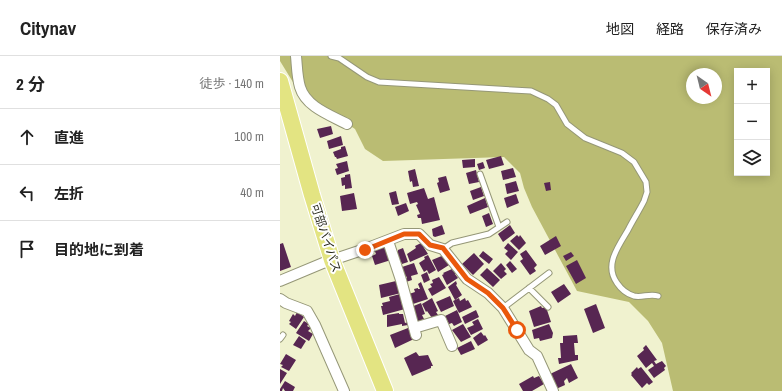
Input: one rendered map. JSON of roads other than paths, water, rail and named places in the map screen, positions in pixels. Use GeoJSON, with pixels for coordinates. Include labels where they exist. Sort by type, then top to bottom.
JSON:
{"type":"FeatureCollection","features":[{"type":"Feature","properties":{"kind":"highway","name":"可部バイパス"},"geometry":{"type":"LineString","coordinates":[[280,81],[312,196],[332,260],[385,391]]}},
{"type":"Feature","properties":{"kind":"street"},"geometry":{"type":"LineString","coordinates":[[296,56],[300,88],[306,100],[319,110],[347,124]]}},
{"type":"Feature","properties":{"kind":"street"},"geometry":{"type":"LineString","coordinates":[[280,281],[332,260],[404,234],[419,234],[430,245],[443,248],[467,279],[488,293],[503,308],[529,350],[537,356],[553,391]]}},
{"type":"Feature","properties":{"kind":"street"},"geometry":{"type":"LineString","coordinates":[[388,241],[415,332],[441,320],[452,346]]}},
{"type":"Feature","properties":{"kind":"street"},"geometry":{"type":"LineString","coordinates":[[280,299],[286,303],[307,311],[315,325],[344,391]]}},
{"type":"Feature","properties":{"kind":"lane"},"geometry":{"type":"LineString","coordinates":[[331,56],[339,58],[367,77],[379,82],[531,91],[548,99],[556,105],[567,124],[585,138],[622,153],[634,162],[646,182],[647,192],[644,201],[614,253],[612,277],[627,293],[636,296],[658,296]]}},
{"type":"Feature","properties":{"kind":"lane"},"geometry":{"type":"LineString","coordinates":[[480,174],[499,227]]}},
{"type":"Feature","properties":{"kind":"lane"},"geometry":{"type":"LineString","coordinates":[[443,248],[452,243],[488,234],[507,222]]}},
{"type":"Feature","properties":{"kind":"lane"},"geometry":{"type":"LineString","coordinates":[[503,308],[549,273]]}},
{"type":"Feature","properties":{"kind":"lane"},"geometry":{"type":"LineString","coordinates":[[529,288],[548,307]]}}]}
